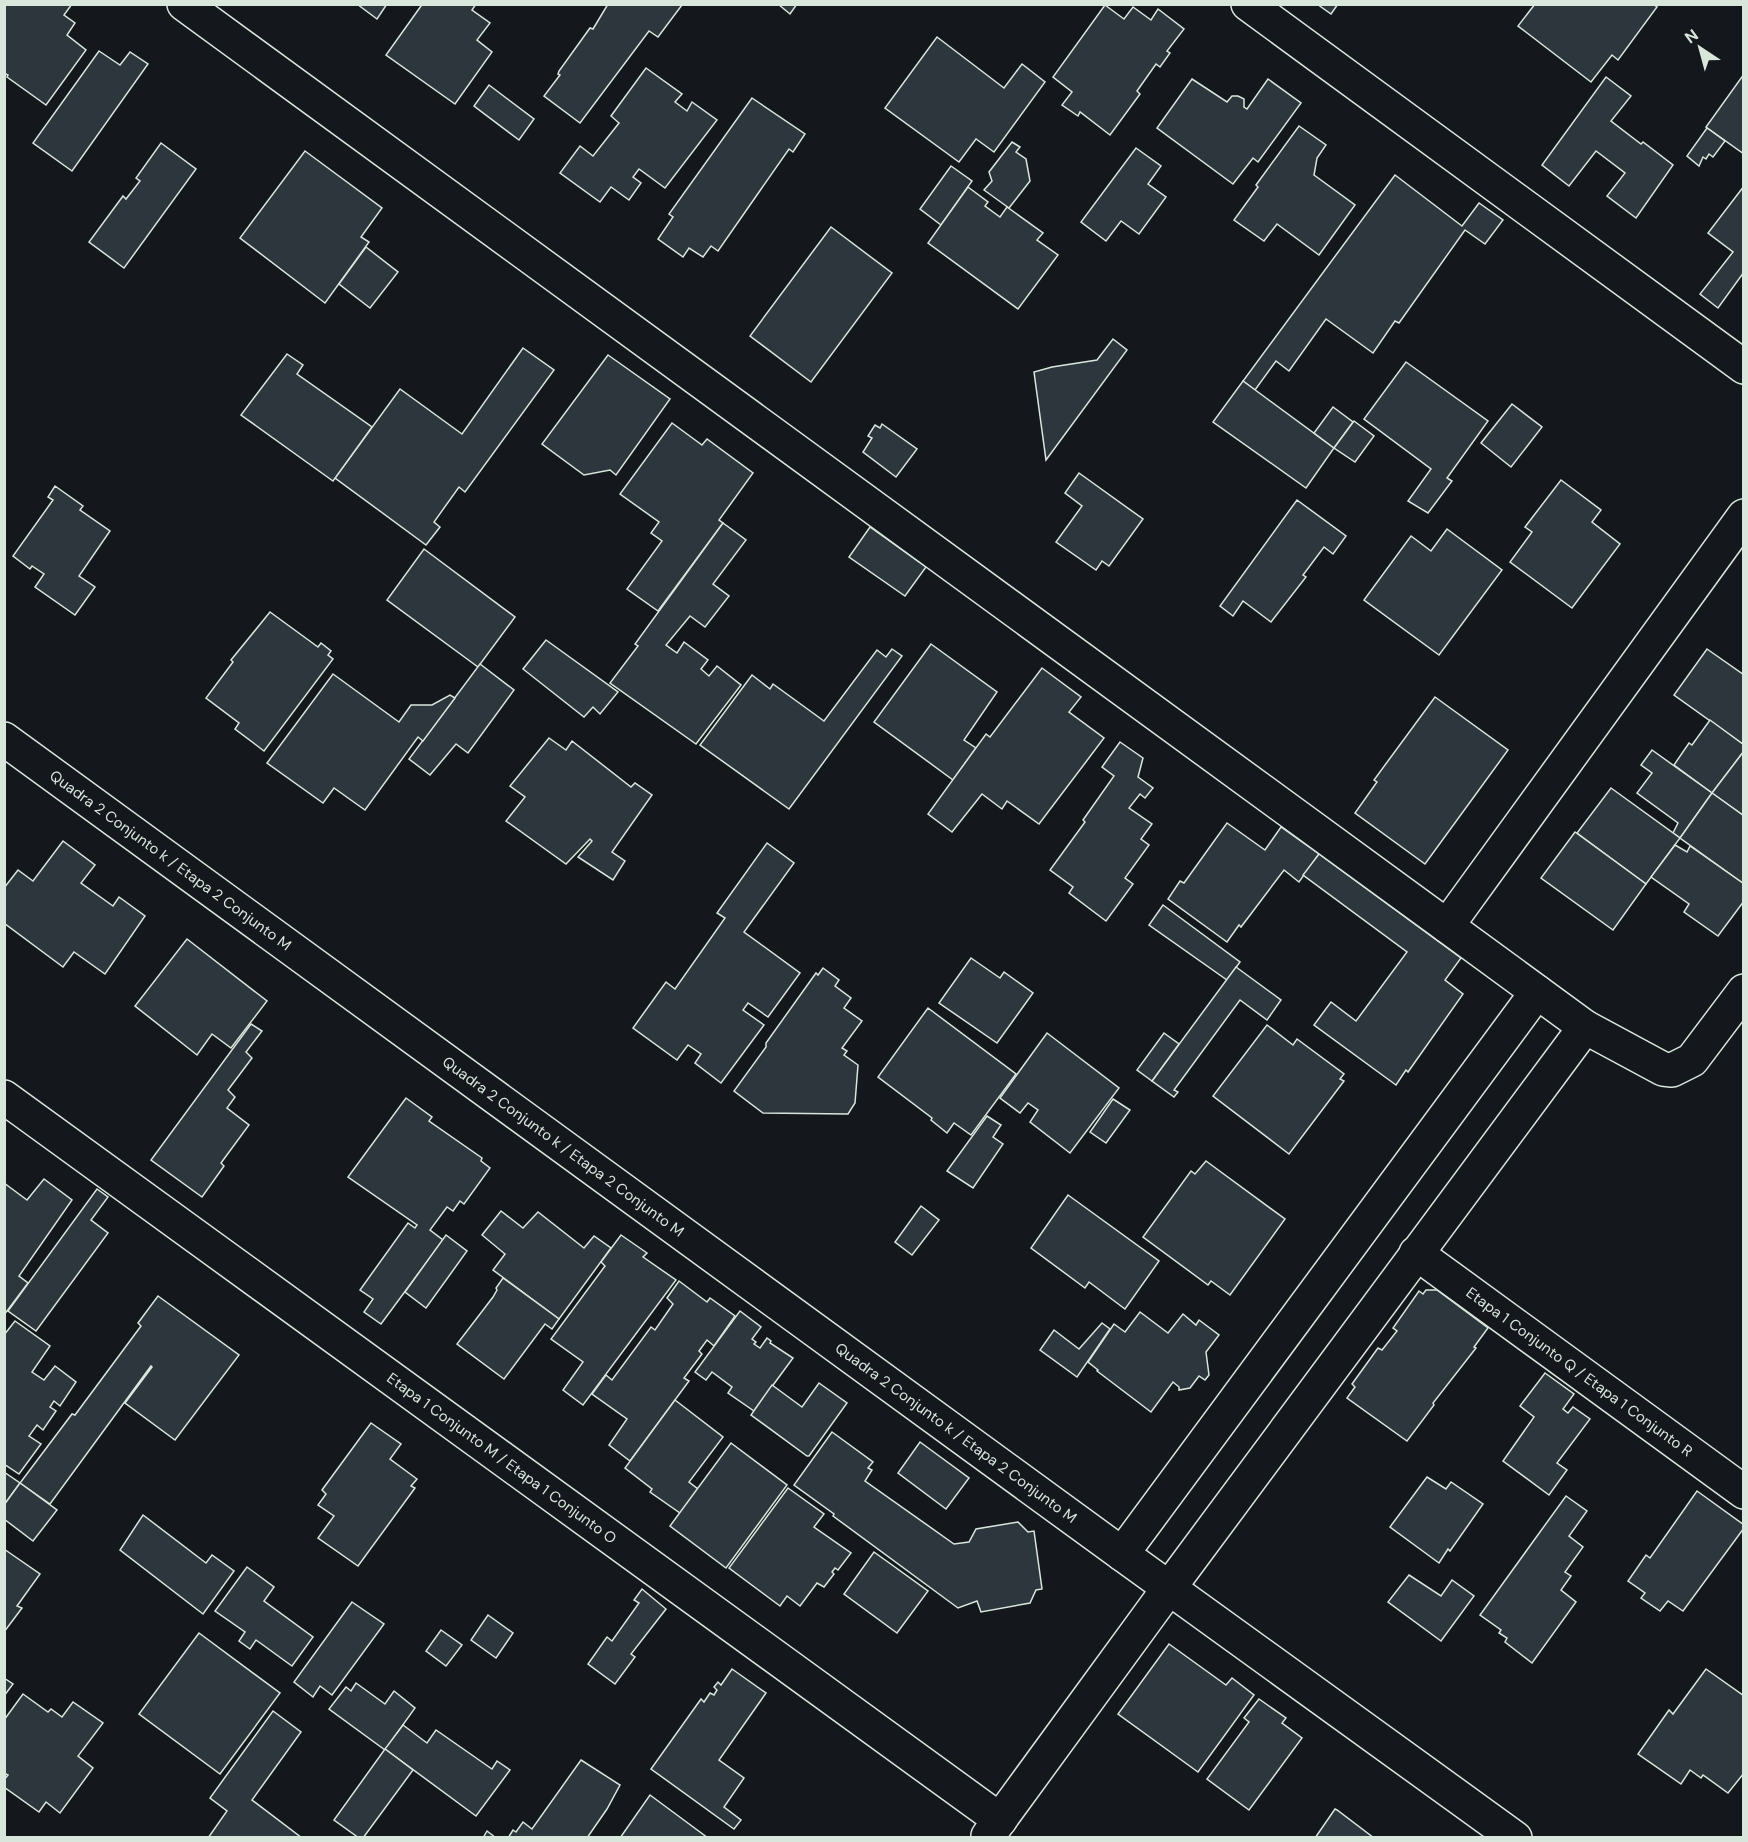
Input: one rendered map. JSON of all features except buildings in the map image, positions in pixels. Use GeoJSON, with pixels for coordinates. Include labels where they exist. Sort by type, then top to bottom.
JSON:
{"type":"FeatureCollection","features":[{"type":"Feature","properties":{"kind":"street"},"geometry":{"type":"LineString","coordinates":[[184,4],[1585,1027],[1654,1065],[1672,1070],[1692,1060],[1743,991]]}},
{"type":"Feature","properties":{"kind":"street"},"geometry":{"type":"LineString","coordinates":[[1248,4],[1743,367]]}},
{"type":"Feature","properties":{"kind":"street"},"geometry":{"type":"LineString","coordinates":[[1447,926],[1743,516]]}},
{"type":"Feature","properties":{"kind":"street","name":"Quadra 2 Conjunto k / Etapa 2 Conjunto M"},"geometry":{"type":"LineString","coordinates":[[4,739],[1515,1838]]}},
{"type":"Feature","properties":{"kind":"street"},"geometry":{"type":"LineString","coordinates":[[1122,1554],[1537,992]]}},
{"type":"Feature","properties":{"kind":"street"},"geometry":{"type":"LineString","coordinates":[[993,1829],[1585,1027]]}},
{"type":"Feature","properties":{"kind":"street","name":"Etapa 1 Conjunto M / Etapa 1 Conjunto O"},"geometry":{"type":"LineString","coordinates":[[4,1097],[993,1829]]}},
{"type":"Feature","properties":{"kind":"street","name":"Etapa 1 Conjunto Q / Etapa 1 Conjunto R"},"geometry":{"type":"LineString","coordinates":[[1416,1253],[1743,1492]]}}]}
